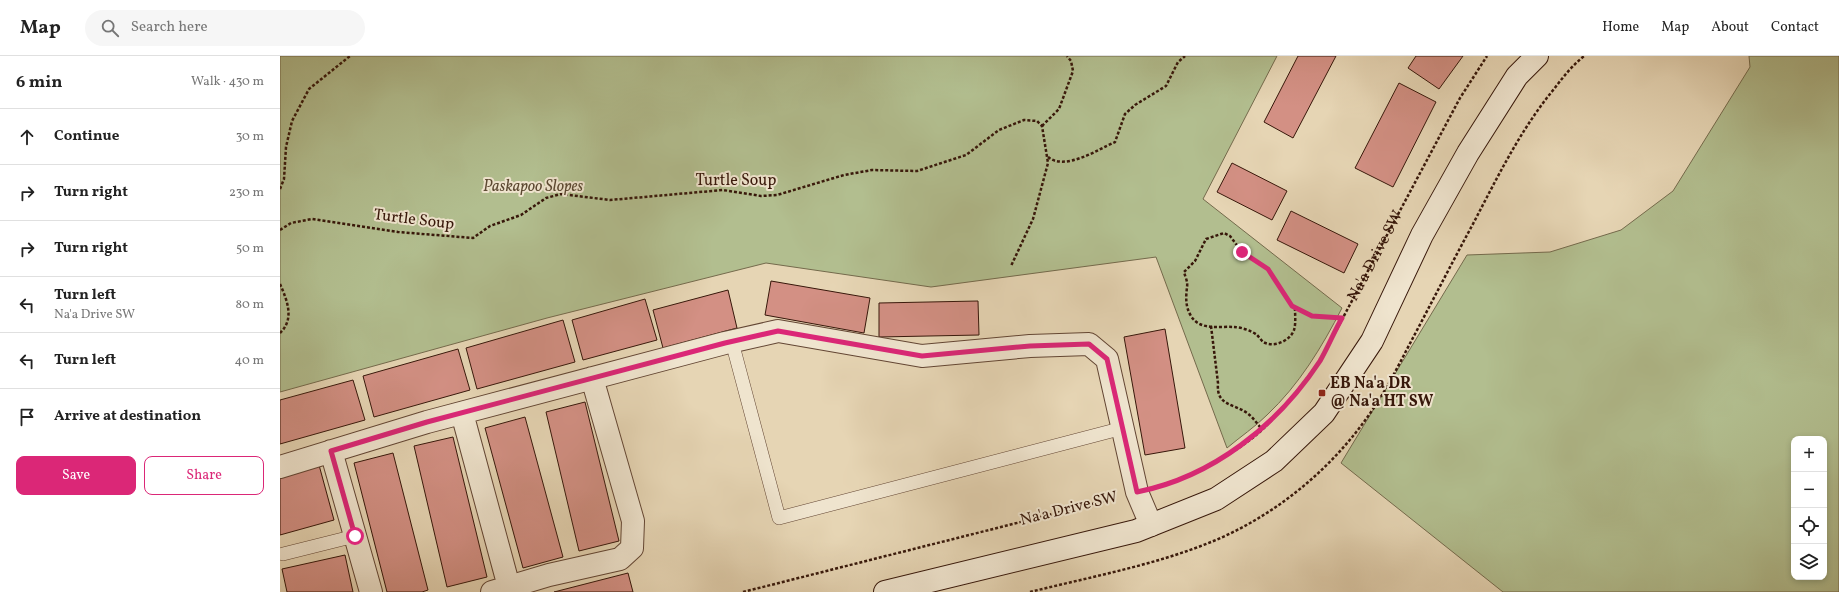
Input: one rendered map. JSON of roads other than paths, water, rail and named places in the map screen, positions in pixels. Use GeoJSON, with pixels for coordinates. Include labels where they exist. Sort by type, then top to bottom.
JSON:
{"type":"FeatureCollection","features":[{"type":"Feature","properties":{"kind":"street","name":"Na'a Drive SW"},"geometry":{"type":"LineString","coordinates":[[885,592],[1136,531],[1216,499],[1274,461],[1324,413],[1372,341],[1422,235],[1468,153],[1517,76],[1537,56]]}},
{"type":"Feature","properties":{"kind":"street"},"geometry":{"type":"LineString","coordinates":[[280,467],[462,413],[592,378],[778,331],[922,356],[1030,346],[1089,344],[1107,359],[1137,492],[1151,525]]}},
{"type":"Feature","properties":{"kind":"street"},"geometry":{"type":"LineString","coordinates":[[462,413],[500,589],[549,575],[620,559],[632,548],[633,521],[592,378]]}},
{"type":"Feature","properties":{"kind":"street"},"geometry":{"type":"LineString","coordinates":[[331,451],[371,592]]}},
{"type":"Feature","properties":{"kind":"lane"},"geometry":{"type":"LineString","coordinates":[[732,342],[779,518],[1123,428]]}},
{"type":"Feature","properties":{"kind":"lane"},"geometry":{"type":"LineString","coordinates":[[283,554],[355,536]]}},
{"type":"Feature","properties":{"kind":"place","name":"EB Na'a DR @ Na'a HT SW"},"geometry":{"type":"Point","coordinates":[1322,393]}},
{"type":"Feature","properties":{"kind":"park label","name":"Paskapoo Slopes"},"geometry":{"type":"Point","coordinates":[533,187]}}]}
